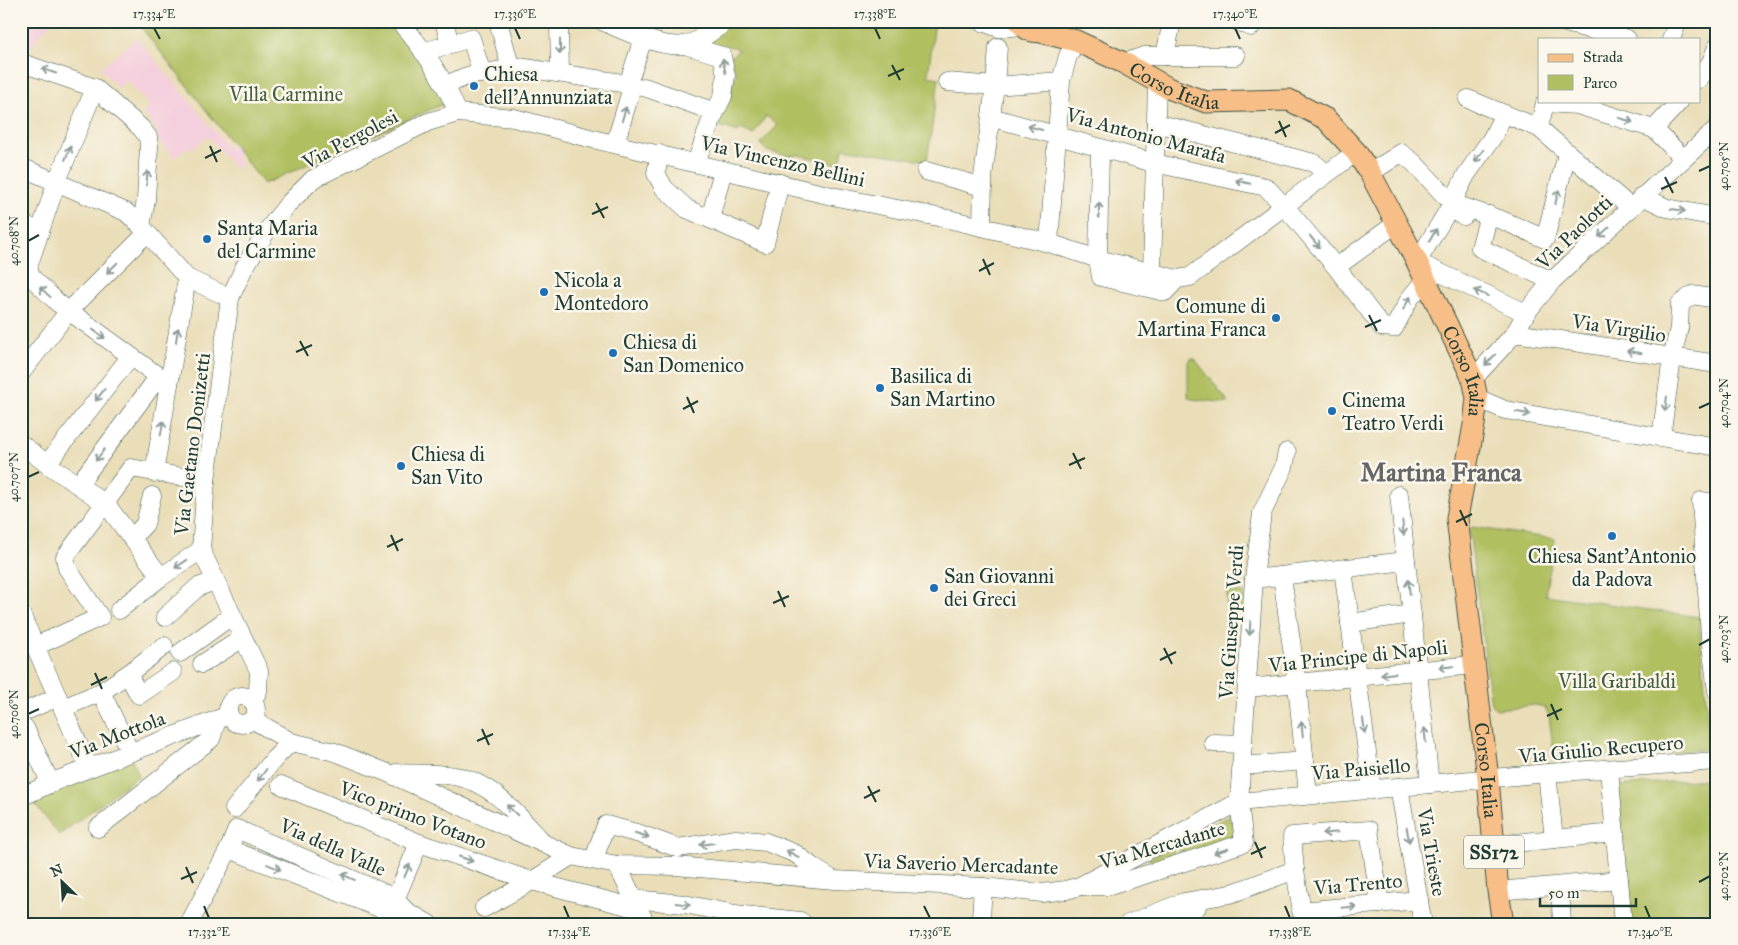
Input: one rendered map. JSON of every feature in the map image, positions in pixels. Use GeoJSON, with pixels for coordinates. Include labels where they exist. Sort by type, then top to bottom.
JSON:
{"type":"FeatureCollection","features":[{"type":"Feature","properties":{"kind":"main road","name":"Corso Italia"},"geometry":{"type":"LineString","coordinates":[[1060,21],[1076,41]]}},
{"type":"Feature","properties":{"kind":"main road","name":"Corso Italia"},"geometry":{"type":"LineString","coordinates":[[1035,25],[1124,63],[1168,88],[1206,102],[1289,100],[1326,119],[1356,152],[1370,173],[1397,223],[1475,388],[1474,424],[1456,518],[1488,779],[1498,891],[1503,924]]}},
{"type":"Feature","properties":{"kind":"street"},"geometry":{"type":"LineString","coordinates":[[399,21],[446,85],[458,113]]}},
{"type":"Feature","properties":{"kind":"street"},"geometry":{"type":"LineString","coordinates":[[444,21],[450,44]]}},
{"type":"Feature","properties":{"kind":"street"},"geometry":{"type":"LineString","coordinates":[[498,21],[511,69]]}},
{"type":"Feature","properties":{"kind":"street"},"geometry":{"type":"LineString","coordinates":[[559,21],[560,73]]}},
{"type":"Feature","properties":{"kind":"street"},"geometry":{"type":"LineString","coordinates":[[602,21],[642,39],[676,46],[685,45],[711,32],[727,21]]}},
{"type":"Feature","properties":{"kind":"street"},"geometry":{"type":"LineString","coordinates":[[980,21],[999,28],[1035,25]]}},
{"type":"Feature","properties":{"kind":"street"},"geometry":{"type":"LineString","coordinates":[[1165,56],[1172,21]]}},
{"type":"Feature","properties":{"kind":"street"},"geometry":{"type":"LineString","coordinates":[[1558,21],[1623,38]]}},
{"type":"Feature","properties":{"kind":"street"},"geometry":{"type":"LineString","coordinates":[[1671,38],[1678,21]]}},
{"type":"Feature","properties":{"kind":"street"},"geometry":{"type":"LineString","coordinates":[[423,52],[471,38],[482,74]]}},
{"type":"Feature","properties":{"kind":"street"},"geometry":{"type":"LineString","coordinates":[[615,144],[630,94],[636,86],[642,39]]}},
{"type":"Feature","properties":{"kind":"street"},"geometry":{"type":"LineString","coordinates":[[1049,243],[1061,82],[1068,56],[1076,41]]}},
{"type":"Feature","properties":{"kind":"street"},"geometry":{"type":"LineString","coordinates":[[685,45],[722,56],[726,76],[723,96],[696,163]]}},
{"type":"Feature","properties":{"kind":"street"},"geometry":{"type":"LineString","coordinates":[[982,227],[983,187],[998,47]]}},
{"type":"Feature","properties":{"kind":"street"},"geometry":{"type":"LineString","coordinates":[[1124,63],[1144,56],[1236,56]]}},
{"type":"Feature","properties":{"kind":"street"},"geometry":{"type":"LineString","coordinates":[[1700,77],[1711,58]]}},
{"type":"Feature","properties":{"kind":"street"},"geometry":{"type":"LineString","coordinates":[[21,64],[28,64],[94,88],[141,128],[148,137],[149,146],[144,230],[25,361]]}},
{"type":"Feature","properties":{"kind":"street"},"geometry":{"type":"LineString","coordinates":[[446,85],[467,76],[520,67],[636,86],[715,112]]}},
{"type":"Feature","properties":{"kind":"street"},"geometry":{"type":"LineString","coordinates":[[947,82],[995,86],[1061,82]]}},
{"type":"Feature","properties":{"kind":"street"},"geometry":{"type":"LineString","coordinates":[[1152,272],[1157,82]]}},
{"type":"Feature","properties":{"kind":"street"},"geometry":{"type":"LineString","coordinates":[[94,88],[57,181],[25,270],[30,277],[68,312],[164,380]]}},
{"type":"Feature","properties":{"kind":"street"},"geometry":{"type":"LineString","coordinates":[[1468,99],[1539,128],[1562,146],[1567,154],[1636,202],[1717,217]]}},
{"type":"Feature","properties":{"kind":"street"},"geometry":{"type":"LineString","coordinates":[[1654,128],[1679,102]]}},
{"type":"Feature","properties":{"kind":"street"},"geometry":{"type":"LineString","coordinates":[[1539,128],[1545,103],[1577,105],[1654,128],[1683,158]]}},
{"type":"Feature","properties":{"kind":"street","name":"Via Vincenzo Bellini"},"geometry":{"type":"LineString","coordinates":[[458,113],[514,118],[723,170],[1049,243],[1098,259],[1177,279]]}},
{"type":"Feature","properties":{"kind":"street","name":"Via Pergolesi"},"geometry":{"type":"LineString","coordinates":[[230,298],[244,268],[266,232],[288,204],[313,179],[428,122],[458,113]]}},
{"type":"Feature","properties":{"kind":"street"},"geometry":{"type":"LineString","coordinates":[[1452,203],[1466,175],[1492,138],[1504,114]]}},
{"type":"Feature","properties":{"kind":"street","name":"Via Antonio Marafa"},"geometry":{"type":"LineString","coordinates":[[991,116],[1154,163],[1266,187],[1284,205],[1336,267],[1382,327],[1394,328],[1410,298],[1421,271]]}},
{"type":"Feature","properties":{"kind":"street"},"geometry":{"type":"LineString","coordinates":[[1156,123],[1314,163],[1326,173]]}},
{"type":"Feature","properties":{"kind":"street","name":"Via Paolotti"},"geometry":{"type":"LineString","coordinates":[[1475,388],[1515,333],[1526,313],[1552,281],[1717,128]]}},
{"type":"Feature","properties":{"kind":"street"},"geometry":{"type":"LineString","coordinates":[[1100,148],[1098,259],[1102,278],[1165,292],[1177,279],[1190,277],[1356,152]]}},
{"type":"Feature","properties":{"kind":"street"},"geometry":{"type":"LineString","coordinates":[[1370,173],[1401,153],[1413,162],[1452,203],[1489,215],[1545,239],[1567,154]]}},
{"type":"Feature","properties":{"kind":"street"},"geometry":{"type":"LineString","coordinates":[[660,154],[656,173],[664,188],[687,208],[765,243],[780,183]]}},
{"type":"Feature","properties":{"kind":"street"},"geometry":{"type":"LineString","coordinates":[[21,166],[126,212],[187,278],[230,298]]}},
{"type":"Feature","properties":{"kind":"street"},"geometry":{"type":"LineString","coordinates":[[710,219],[723,170]]}},
{"type":"Feature","properties":{"kind":"street"},"geometry":{"type":"LineString","coordinates":[[926,171],[983,187]]}},
{"type":"Feature","properties":{"kind":"street"},"geometry":{"type":"LineString","coordinates":[[1472,210],[1468,218],[1449,209],[1421,271],[1526,313]]}},
{"type":"Feature","properties":{"kind":"street"},"geometry":{"type":"LineString","coordinates":[[1489,215],[1480,248],[1552,281]]}},
{"type":"Feature","properties":{"kind":"street"},"geometry":{"type":"LineString","coordinates":[[21,223],[40,232]]}},
{"type":"Feature","properties":{"kind":"street"},"geometry":{"type":"LineString","coordinates":[[1336,267],[1397,223]]}},
{"type":"Feature","properties":{"kind":"street"},"geometry":{"type":"LineString","coordinates":[[154,472],[164,380],[187,278]]}},
{"type":"Feature","properties":{"kind":"street"},"geometry":{"type":"LineString","coordinates":[[1662,438],[1672,358],[1679,328],[1680,304],[1692,295],[1717,299]]}},
{"type":"Feature","properties":{"kind":"street","name":"Via Gaetano Donizetti"},"geometry":{"type":"LineString","coordinates":[[230,298],[206,481],[200,550],[258,672],[258,691],[252,701],[256,712],[252,719]]}},
{"type":"Feature","properties":{"kind":"street","name":"Via Virgilio"},"geometry":{"type":"LineString","coordinates":[[1515,333],[1717,364]]}},
{"type":"Feature","properties":{"kind":"street"},"geometry":{"type":"LineString","coordinates":[[47,464],[130,357]]}},
{"type":"Feature","properties":{"kind":"street"},"geometry":{"type":"LineString","coordinates":[[78,484],[164,380]]}},
{"type":"Feature","properties":{"kind":"street"},"geometry":{"type":"LineString","coordinates":[[1475,388],[1505,410],[1717,447]]}},
{"type":"Feature","properties":{"kind":"street"},"geometry":{"type":"LineString","coordinates":[[21,444],[106,504],[161,577]]}},
{"type":"Feature","properties":{"kind":"street","name":"Via Giuseppe Verdi"},"geometry":{"type":"LineString","coordinates":[[1239,802],[1254,580],[1262,514],[1284,467],[1287,452]]}},
{"type":"Feature","properties":{"kind":"street"},"geometry":{"type":"LineString","coordinates":[[36,646],[100,617],[67,568],[64,562],[65,557],[131,468],[206,481]]}},
{"type":"Feature","properties":{"kind":"street"},"geometry":{"type":"LineString","coordinates":[[132,538],[145,524],[152,496]]}},
{"type":"Feature","properties":{"kind":"street"},"geometry":{"type":"LineString","coordinates":[[1400,496],[1430,784]]}},
{"type":"Feature","properties":{"kind":"street"},"geometry":{"type":"LineString","coordinates":[[1709,502],[1713,636],[1717,691]]}},
{"type":"Feature","properties":{"kind":"street"},"geometry":{"type":"LineString","coordinates":[[118,610],[200,550]]}},
{"type":"Feature","properties":{"kind":"street"},"geometry":{"type":"LineString","coordinates":[[1254,580],[1406,561]]}},
{"type":"Feature","properties":{"kind":"street"},"geometry":{"type":"LineString","coordinates":[[1343,570],[1372,790]]}},
{"type":"Feature","properties":{"kind":"street"},"geometry":{"type":"LineString","coordinates":[[1282,576],[1297,684],[1308,795]]}},
{"type":"Feature","properties":{"kind":"street"},"geometry":{"type":"LineString","coordinates":[[165,617],[198,587],[215,581]]}},
{"type":"Feature","properties":{"kind":"street"},"geometry":{"type":"LineString","coordinates":[[1350,623],[1412,614]]}},
{"type":"Feature","properties":{"kind":"street"},"geometry":{"type":"LineString","coordinates":[[51,784],[23,721],[61,703],[100,692],[172,649],[233,617]]}},
{"type":"Feature","properties":{"kind":"street"},"geometry":{"type":"LineString","coordinates":[[24,626],[36,646],[89,768]]}},
{"type":"Feature","properties":{"kind":"street"},"geometry":{"type":"LineString","coordinates":[[202,664],[243,638]]}},
{"type":"Feature","properties":{"kind":"street","name":"Via Principe di Napoli"},"geometry":{"type":"LineString","coordinates":[[1248,688],[1473,665]]}},
{"type":"Feature","properties":{"kind":"street"},"geometry":{"type":"LineString","coordinates":[[128,674],[138,695],[173,672]]}},
{"type":"Feature","properties":{"kind":"street"},"geometry":{"type":"LineString","coordinates":[[100,692],[130,752]]}},
{"type":"Feature","properties":{"kind":"street"},"geometry":{"type":"LineString","coordinates":[[98,828],[211,739],[234,698],[245,696],[252,701]]}},
{"type":"Feature","properties":{"kind":"street"},"geometry":{"type":"LineString","coordinates":[[223,717],[231,718],[238,723],[245,723],[252,719]]}},
{"type":"Feature","properties":{"kind":"street","name":"Via Mottola"},"geometry":{"type":"LineString","coordinates":[[21,797],[89,768],[223,717]]}},
{"type":"Feature","properties":{"kind":"street","name":"Via Saverio Mercadante"},"geometry":{"type":"LineString","coordinates":[[252,719],[291,742],[335,752],[388,773],[571,856],[617,864],[721,869],[834,880],[983,887],[1042,892],[1066,890],[1080,886],[1239,802]]}},
{"type":"Feature","properties":{"kind":"street"},"geometry":{"type":"LineString","coordinates":[[234,809],[275,758],[291,742]]}},
{"type":"Feature","properties":{"kind":"street"},"geometry":{"type":"LineString","coordinates":[[1213,742],[1243,744]]}},
{"type":"Feature","properties":{"kind":"street"},"geometry":{"type":"LineString","coordinates":[[1241,766],[1305,761]]}},
{"type":"Feature","properties":{"kind":"street","name":"Via Giulio Recupero"},"geometry":{"type":"LineString","coordinates":[[1488,779],[1717,761]]}},
{"type":"Feature","properties":{"kind":"street"},"geometry":{"type":"LineString","coordinates":[[1610,769],[1623,924]]}},
{"type":"Feature","properties":{"kind":"street"},"geometry":{"type":"LineString","coordinates":[[388,773],[456,776],[480,784],[510,807],[545,845]]}},
{"type":"Feature","properties":{"kind":"street"},"geometry":{"type":"LineString","coordinates":[[1547,773],[1554,839]]}},
{"type":"Feature","properties":{"kind":"street","name":"Via Paisiello"},"geometry":{"type":"LineString","coordinates":[[1239,802],[1488,779]]}},
{"type":"Feature","properties":{"kind":"street","name":"Vico primo Votano"},"geometry":{"type":"LineString","coordinates":[[281,785],[419,843],[532,881],[640,911],[684,904],[735,919],[802,922]]}},
{"type":"Feature","properties":{"kind":"street","name":"Via Trieste"},"geometry":{"type":"LineString","coordinates":[[1399,787],[1423,924]]}},
{"type":"Feature","properties":{"kind":"street","name":"Via Mercadante"},"geometry":{"type":"LineString","coordinates":[[1080,886],[1110,886],[1244,843],[1239,802]]}},
{"type":"Feature","properties":{"kind":"street"},"geometry":{"type":"LineString","coordinates":[[594,859],[606,825],[640,834],[678,848],[736,840],[766,842],[796,854],[834,880]]}},
{"type":"Feature","properties":{"kind":"street","name":"Via della Valle"},"geometry":{"type":"LineString","coordinates":[[399,908],[384,910],[229,849],[237,829],[399,908],[429,924]]}},
{"type":"Feature","properties":{"kind":"street"},"geometry":{"type":"LineString","coordinates":[[1301,920],[1292,836],[1369,830],[1380,904]]}},
{"type":"Feature","properties":{"kind":"street"},"geometry":{"type":"LineString","coordinates":[[1494,845],[1615,833]]}},
{"type":"Feature","properties":{"kind":"street"},"geometry":{"type":"LineString","coordinates":[[399,908],[419,843]]}},
{"type":"Feature","properties":{"kind":"street"},"geometry":{"type":"LineString","coordinates":[[676,866],[678,848]]}},
{"type":"Feature","properties":{"kind":"street"},"geometry":{"type":"LineString","coordinates":[[191,924],[192,918],[229,849]]}},
{"type":"Feature","properties":{"kind":"street"},"geometry":{"type":"LineString","coordinates":[[484,908],[571,856]]}},
{"type":"Feature","properties":{"kind":"street"},"geometry":{"type":"LineString","coordinates":[[617,864],[640,911]]}},
{"type":"Feature","properties":{"kind":"street"},"geometry":{"type":"LineString","coordinates":[[1180,924],[1178,914],[1295,870]]}},
{"type":"Feature","properties":{"kind":"street"},"geometry":{"type":"LineString","coordinates":[[1498,891],[1618,880]]}},
{"type":"Feature","properties":{"kind":"street"},"geometry":{"type":"LineString","coordinates":[[1560,886],[1562,924]]}},
{"type":"Feature","properties":{"kind":"street"},"geometry":{"type":"LineString","coordinates":[[978,922],[983,887]]}},
{"type":"Feature","properties":{"kind":"street"},"geometry":{"type":"LineString","coordinates":[[1128,924],[1184,902],[1230,894]]}},
{"type":"Feature","properties":{"kind":"street","name":"Via Trento"},"geometry":{"type":"LineString","coordinates":[[1301,920],[1380,904],[1419,900]]}},
{"type":"Feature","properties":{"kind":"shaded area"},"geometry":{"type":"Polygon","coordinates":[[[21,21],[53,21],[36,38],[38,40],[21,56],[21,21]]]}},
{"type":"Feature","properties":{"kind":"shaded area"},"geometry":{"type":"Polygon","coordinates":[[[137,38],[229,149],[234,145],[240,153],[236,156],[242,164],[236,169],[208,136],[191,150],[187,146],[175,158],[153,134],[157,130],[143,113],[150,107],[127,80],[118,88],[101,68],[137,38]]]}},
{"type":"Feature","properties":{"kind":"green space","name":"Villa Carmine"},"geometry":{"type":"Polygon","coordinates":[[[145,21],[394,21],[405,33],[445,103],[264,184],[140,26],[145,21]]]}},
{"type":"Feature","properties":{"kind":"green space"},"geometry":{"type":"Polygon","coordinates":[[[731,21],[935,21],[928,76],[939,78],[927,161],[843,148],[840,165],[795,154],[794,157],[767,151],[760,144],[778,125],[766,116],[753,135],[740,128],[738,132],[714,124],[724,109],[737,72],[727,59],[739,50],[734,47],[700,43],[731,21]]]}},
{"type":"Feature","properties":{"kind":"green space"},"geometry":{"type":"Polygon","coordinates":[[[1194,358],[1227,400],[1227,403],[1191,399],[1188,397],[1188,362],[1194,358]]]}},
{"type":"Feature","properties":{"kind":"green space","name":"Villa Garibaldi"},"geometry":{"type":"Polygon","coordinates":[[[1472,527],[1555,539],[1545,595],[1699,617],[1710,749],[1555,762],[1549,716],[1545,707],[1535,705],[1496,709],[1491,704],[1469,530],[1472,527]]]}},
{"type":"Feature","properties":{"kind":"green space"},"geometry":{"type":"Polygon","coordinates":[[[1227,592],[1244,593],[1243,611],[1226,610],[1227,592]]]}},
{"type":"Feature","properties":{"kind":"green space"},"geometry":{"type":"Polygon","coordinates":[[[131,757],[139,775],[59,835],[31,799],[131,757]]]}},
{"type":"Feature","properties":{"kind":"green space"},"geometry":{"type":"Polygon","coordinates":[[[1707,779],[1717,923],[1632,924],[1618,786],[1707,779]]]}},
{"type":"Feature","properties":{"kind":"green space"},"geometry":{"type":"Polygon","coordinates":[[[1233,814],[1236,837],[1178,856],[1178,842],[1233,814]]]}},
{"type":"Feature","properties":{"kind":"green space"},"geometry":{"type":"Polygon","coordinates":[[[1173,847],[1174,858],[1151,864],[1149,858],[1173,847]]]}},
{"type":"Feature","properties":{"kind":"place","name":"Chiesa dell'Annunziata"},"geometry":{"type":"Point","coordinates":[474,86]}},
{"type":"Feature","properties":{"kind":"place","name":"Santa Maria del Carmine"},"geometry":{"type":"Point","coordinates":[207,239]}},
{"type":"Feature","properties":{"kind":"place","name":"Nicola a Montedoro"},"geometry":{"type":"Point","coordinates":[544,292]}},
{"type":"Feature","properties":{"kind":"place","name":"Comune di Martina Franca"},"geometry":{"type":"Point","coordinates":[1276,318]}},
{"type":"Feature","properties":{"kind":"place","name":"Chiesa di San Domenico"},"geometry":{"type":"Point","coordinates":[613,353]}},
{"type":"Feature","properties":{"kind":"place","name":"Basilica di San Martino"},"geometry":{"type":"Point","coordinates":[880,388]}},
{"type":"Feature","properties":{"kind":"place","name":"Cinema Teatro Verdi"},"geometry":{"type":"Point","coordinates":[1332,411]}},
{"type":"Feature","properties":{"kind":"place","name":"Chiesa di San Vito"},"geometry":{"type":"Point","coordinates":[401,466]}},
{"type":"Feature","properties":{"kind":"place","name":"Chiesa Sant'Antonio da Padova"},"geometry":{"type":"Point","coordinates":[1612,536]}},
{"type":"Feature","properties":{"kind":"place","name":"San Giovanni dei Greci"},"geometry":{"type":"Point","coordinates":[934,588]}},
{"type":"Feature","properties":{"kind":"district","name":"Martina Franca"},"geometry":{"type":"Point","coordinates":[1441,472]}}]}
